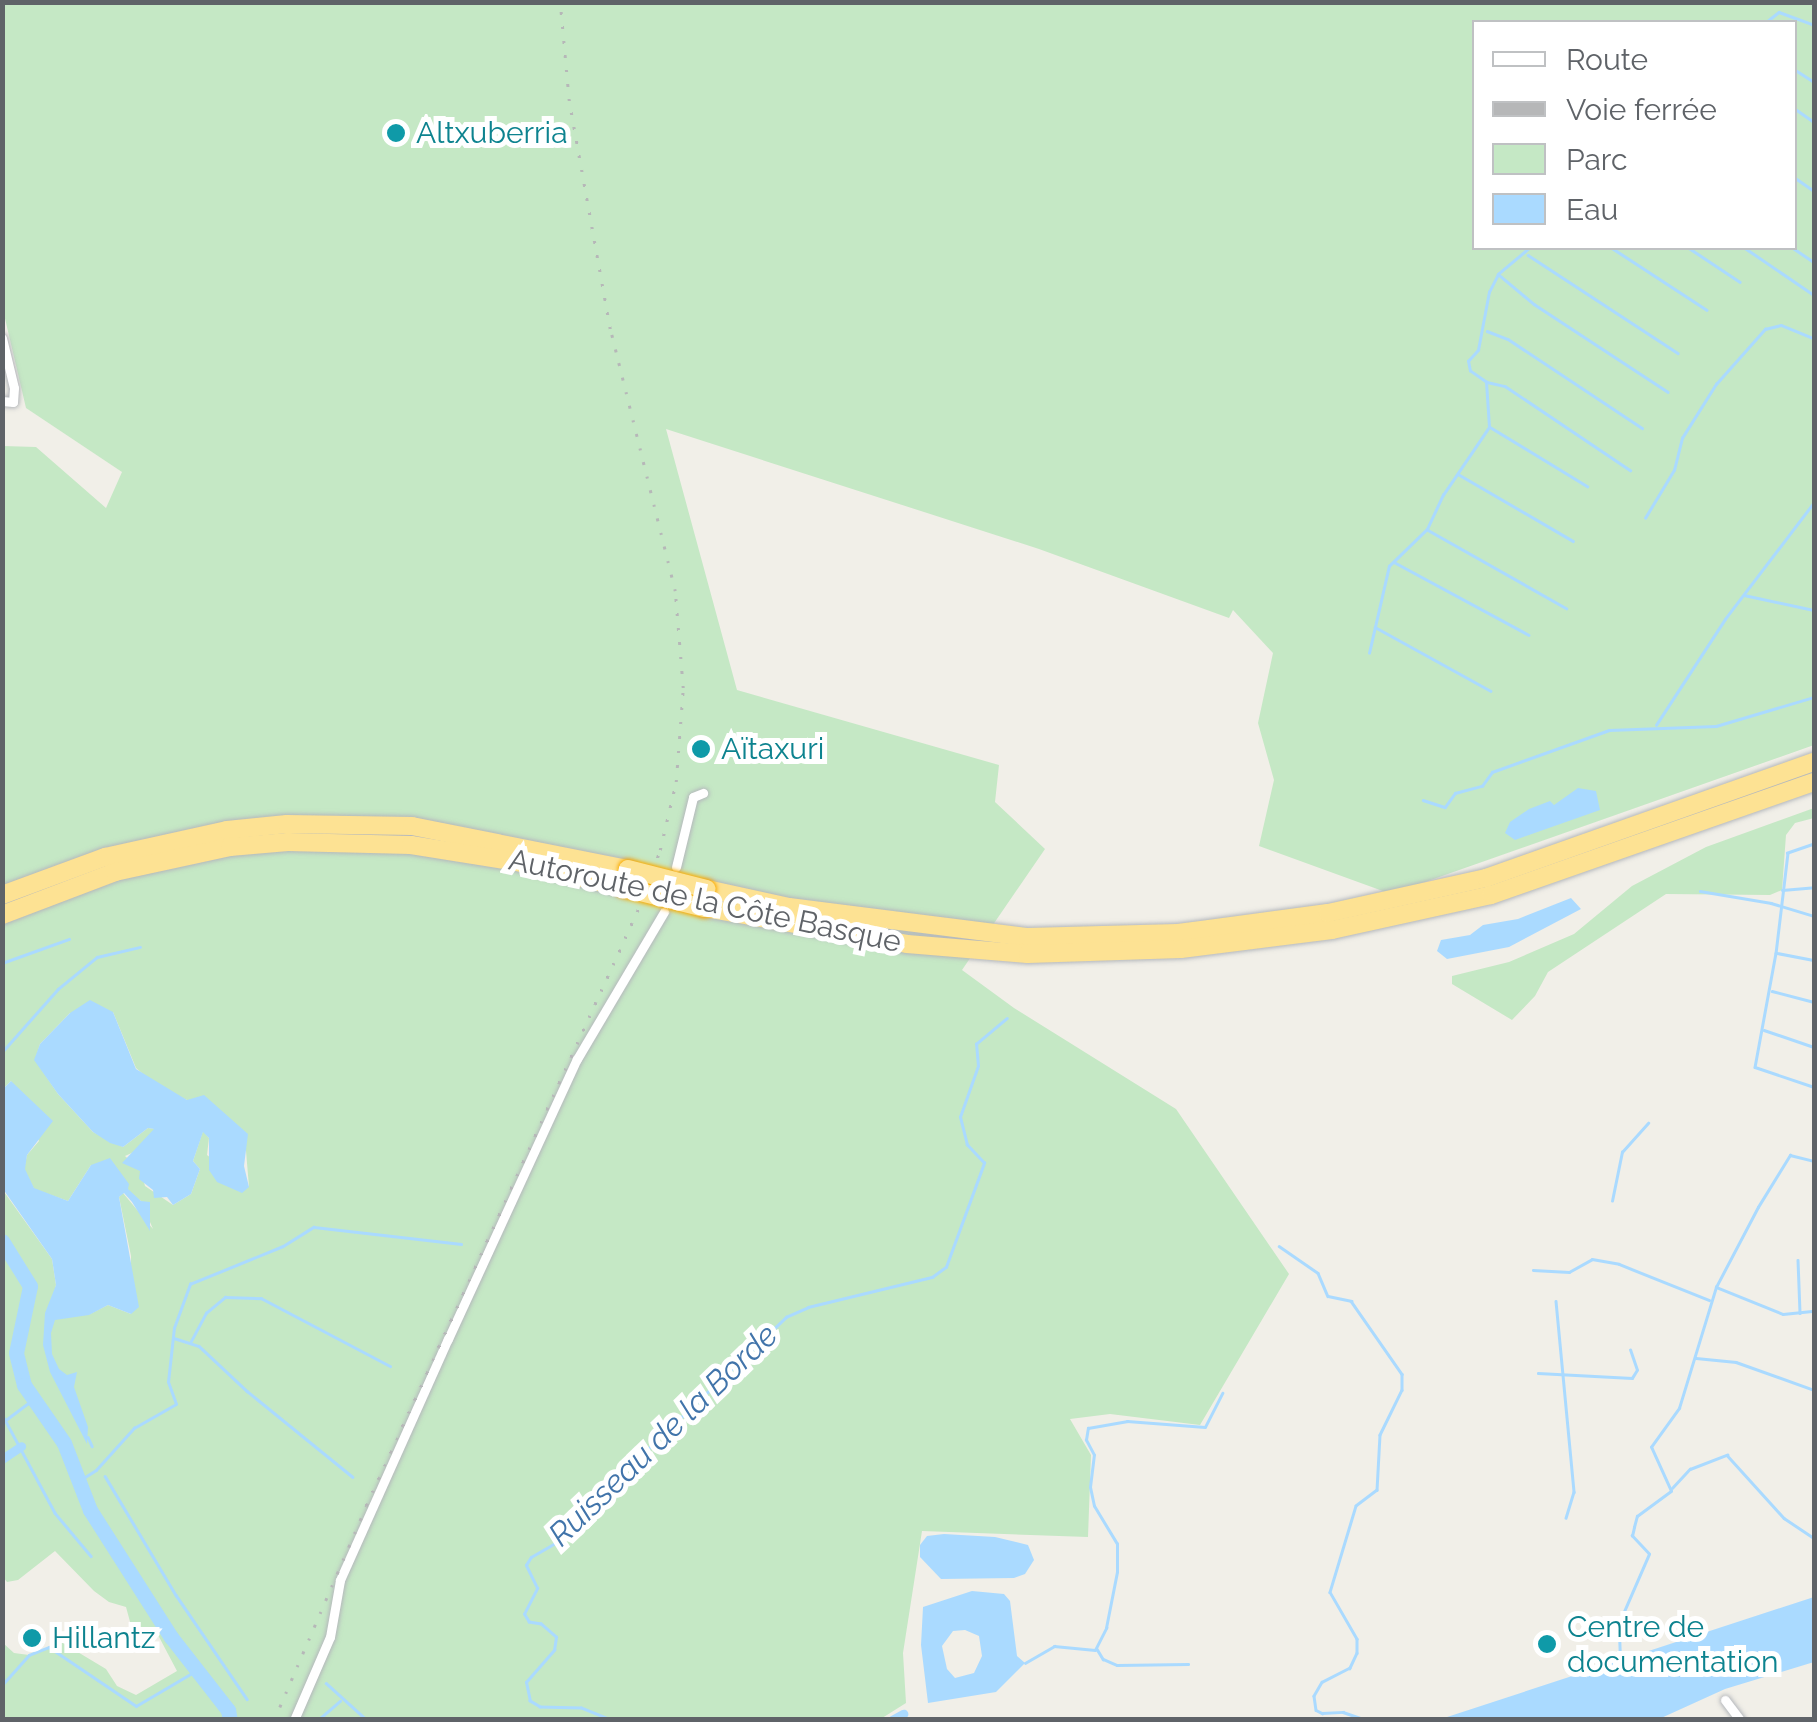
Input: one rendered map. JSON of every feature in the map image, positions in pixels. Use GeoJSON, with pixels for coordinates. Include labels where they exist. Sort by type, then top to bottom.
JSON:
{"type":"FeatureCollection","features":[{"type":"Feature","properties":{"kind":"highway","name":"Autoroute de la Côte Basque"},"geometry":{"type":"LineString","coordinates":[[2,895],[105,857],[227,830],[287,824],[412,826],[628,869],[788,907],[1028,937],[1178,933],[1328,912],[1486,878],[1814,762]]}},
{"type":"Feature","properties":{"kind":"highway","name":"Autoroute de la Côte Basque"},"geometry":{"type":"LineString","coordinates":[[2,916],[115,872],[230,847],[288,842],[411,845],[517,862],[796,926],[907,944],[1028,954],[1181,949],[1332,930],[1492,895],[1814,782]]}},
{"type":"Feature","properties":{"kind":"street"},"geometry":{"type":"LineString","coordinates":[[2,338],[8,402]]}},
{"type":"Feature","properties":{"kind":"street"},"geometry":{"type":"LineString","coordinates":[[676,867],[693,797],[703,792]]}},
{"type":"Feature","properties":{"kind":"street"},"geometry":{"type":"LineString","coordinates":[[294,1720],[330,1638],[336,1595],[346,1564],[577,1060],[664,912]]}},
{"type":"Feature","properties":{"kind":"street"},"geometry":{"type":"LineString","coordinates":[[1725,1700],[1740,1720]]}},
{"type":"Feature","properties":{"kind":"green space"},"geometry":{"type":"Polygon","coordinates":[[[3,3],[1814,3],[1814,745],[1391,894],[1259,846],[1274,780],[1258,723],[1273,653],[1233,610],[1229,618],[1039,549],[666,429],[737,690],[999,765],[995,802],[1045,849],[962,970],[1014,1008],[1176,1109],[1289,1274],[1200,1425],[1110,1414],[1070,1419],[1091,1455],[1088,1537],[922,1531],[903,1653],[906,1703],[879,1720],[3,1719],[3,1643],[14,1653],[29,1655],[61,1642],[106,1669],[117,1686],[136,1695],[177,1671],[158,1635],[147,1637],[132,1629],[126,1607],[109,1602],[94,1591],[55,1551],[18,1580],[7,1582],[3,1577],[2,1189],[52,1259],[56,1285],[51,1303],[88,1315],[108,1305],[131,1314],[131,1256],[119,1197],[123,1193],[153,1229],[141,1201],[91,1165],[68,1201],[34,1189],[24,1169],[27,1155],[39,1141],[11,1081],[3,1089],[3,446],[36,447],[106,508],[122,472],[26,408],[3,310],[3,3]],[[113,1012],[70,1013],[40,1044],[35,1060],[58,1094],[93,1132],[123,1147],[148,1128],[155,1129],[136,1151],[125,1156],[141,1171],[145,1186],[173,1205],[191,1194],[200,1169],[193,1161],[203,1131],[209,1138],[207,1155],[249,1187],[246,1151],[187,1100],[158,1087],[136,1068],[113,1012]]]}},
{"type":"Feature","properties":{"kind":"green space"},"geometry":{"type":"Polygon","coordinates":[[[1814,808],[1814,818],[1795,823],[1786,835],[1782,890],[1770,895],[1666,894],[1548,972],[1535,996],[1512,1020],[1452,984],[1452,976],[1509,962],[1574,934],[1632,886],[1706,847],[1814,808]]]}},
{"type":"Feature","properties":{"kind":"water"},"geometry":{"type":"Polygon","coordinates":[[[1578,788],[1596,791],[1600,810],[1515,840],[1505,833],[1510,822],[1529,809],[1550,801],[1554,805],[1578,788]]]}},
{"type":"Feature","properties":{"kind":"water"},"geometry":{"type":"Polygon","coordinates":[[[1571,898],[1581,909],[1509,947],[1447,959],[1437,951],[1441,940],[1470,935],[1483,925],[1518,919],[1571,898]]]}},
{"type":"Feature","properties":{"kind":"water"},"geometry":{"type":"Polygon","coordinates":[[[90,1000],[113,1012],[136,1069],[187,1100],[204,1095],[248,1134],[244,1166],[249,1187],[242,1193],[217,1182],[209,1170],[209,1138],[203,1132],[193,1161],[200,1169],[191,1194],[173,1205],[167,1197],[154,1198],[153,1190],[139,1179],[140,1171],[122,1163],[154,1129],[148,1128],[123,1147],[110,1143],[93,1132],[58,1094],[34,1060],[40,1044],[70,1013],[90,1000]]]}},
{"type":"Feature","properties":{"kind":"water"},"geometry":{"type":"Polygon","coordinates":[[[11,1081],[53,1121],[27,1155],[25,1169],[34,1188],[68,1201],[91,1165],[110,1158],[129,1184],[128,1189],[141,1201],[150,1202],[150,1231],[124,1193],[119,1197],[139,1307],[131,1314],[108,1305],[89,1315],[55,1320],[51,1333],[52,1354],[59,1369],[67,1375],[77,1372],[74,1387],[88,1427],[87,1444],[50,1372],[43,1345],[45,1313],[56,1285],[52,1259],[3,1189],[3,1089],[11,1081]]]}},
{"type":"Feature","properties":{"kind":"water"},"geometry":{"type":"Polygon","coordinates":[[[927,1536],[995,1537],[1028,1545],[1034,1560],[1025,1574],[1014,1578],[941,1579],[920,1557],[920,1545],[927,1536]]]}},
{"type":"Feature","properties":{"kind":"water"},"geometry":{"type":"Polygon","coordinates":[[[972,1591],[1004,1594],[1010,1601],[1017,1656],[1025,1663],[996,1692],[928,1703],[921,1645],[923,1607],[972,1591]],[[965,1630],[953,1631],[942,1646],[947,1669],[955,1678],[974,1673],[982,1656],[979,1636],[965,1630]]]}},
{"type":"Feature","properties":{"kind":"water"},"geometry":{"type":"Polygon","coordinates":[[[1814,1597],[1814,1662],[1725,1689],[1659,1719],[1441,1719],[1814,1597]]]}},
{"type":"Feature","properties":{"kind":"waterway"},"geometry":{"type":"LineString","coordinates":[[1769,20],[1779,12],[1814,25]]}},
{"type":"Feature","properties":{"kind":"waterway"},"geometry":{"type":"LineString","coordinates":[[1797,71],[1814,82]]}},
{"type":"Feature","properties":{"kind":"waterway"},"geometry":{"type":"LineString","coordinates":[[1797,110],[1814,122]]}},
{"type":"Feature","properties":{"kind":"waterway"},"geometry":{"type":"LineString","coordinates":[[1797,179],[1814,191]]}},
{"type":"Feature","properties":{"kind":"waterway"},"geometry":{"type":"LineString","coordinates":[[1369,653],[1389,566],[1427,529],[1443,495],[1489,427],[1486,382],[1470,371],[1468,361],[1478,350],[1489,292],[1498,274],[1527,250]]}},
{"type":"Feature","properties":{"kind":"waterway"},"geometry":{"type":"LineString","coordinates":[[1615,250],[1707,310]]}},
{"type":"Feature","properties":{"kind":"waterway"},"geometry":{"type":"LineString","coordinates":[[1692,250],[1740,282]]}},
{"type":"Feature","properties":{"kind":"waterway"},"geometry":{"type":"LineString","coordinates":[[1748,250],[1814,295]]}},
{"type":"Feature","properties":{"kind":"waterway"},"geometry":{"type":"LineString","coordinates":[[1796,250],[1814,262]]}},
{"type":"Feature","properties":{"kind":"waterway"},"geometry":{"type":"LineString","coordinates":[[1528,255],[1678,353]]}},
{"type":"Feature","properties":{"kind":"waterway"},"geometry":{"type":"LineString","coordinates":[[1498,274],[1534,304],[1668,392]]}},
{"type":"Feature","properties":{"kind":"waterway"},"geometry":{"type":"LineString","coordinates":[[1645,518],[1674,470],[1682,438],[1716,384],[1765,329],[1781,325],[1814,338]]}},
{"type":"Feature","properties":{"kind":"waterway"},"geometry":{"type":"LineString","coordinates":[[1487,331],[1508,339],[1642,428]]}},
{"type":"Feature","properties":{"kind":"waterway"},"geometry":{"type":"LineString","coordinates":[[1487,382],[1505,386],[1630,470]]}},
{"type":"Feature","properties":{"kind":"waterway"},"geometry":{"type":"LineString","coordinates":[[1490,427],[1587,486]]}},
{"type":"Feature","properties":{"kind":"waterway"},"geometry":{"type":"LineString","coordinates":[[1458,474],[1573,541]]}},
{"type":"Feature","properties":{"kind":"waterway"},"geometry":{"type":"LineString","coordinates":[[1656,725],[1725,619],[1814,502]]}},
{"type":"Feature","properties":{"kind":"waterway"},"geometry":{"type":"LineString","coordinates":[[1428,530],[1566,608]]}},
{"type":"Feature","properties":{"kind":"waterway"},"geometry":{"type":"LineString","coordinates":[[1394,562],[1529,635]]}},
{"type":"Feature","properties":{"kind":"waterway"},"geometry":{"type":"LineString","coordinates":[[1744,595],[1814,610]]}},
{"type":"Feature","properties":{"kind":"waterway"},"geometry":{"type":"LineString","coordinates":[[1375,627],[1491,691]]}},
{"type":"Feature","properties":{"kind":"waterway"},"geometry":{"type":"LineString","coordinates":[[1423,800],[1445,807],[1455,793],[1482,786],[1492,772],[1609,730],[1716,726],[1814,697]]}},
{"type":"Feature","properties":{"kind":"waterway"},"geometry":{"type":"LineString","coordinates":[[1814,844],[1788,853],[1776,953],[1755,1067],[1814,1087]]}},
{"type":"Feature","properties":{"kind":"waterway"},"geometry":{"type":"LineString","coordinates":[[1782,890],[1814,887]]}},
{"type":"Feature","properties":{"kind":"waterway"},"geometry":{"type":"LineString","coordinates":[[1700,891],[1771,903],[1814,916]]}},
{"type":"Feature","properties":{"kind":"waterway"},"geometry":{"type":"LineString","coordinates":[[2,963],[69,939]]}},
{"type":"Feature","properties":{"kind":"waterway"},"geometry":{"type":"LineString","coordinates":[[2,1052],[58,989],[97,957],[140,947]]}},
{"type":"Feature","properties":{"kind":"waterway"},"geometry":{"type":"LineString","coordinates":[[1777,953],[1814,960]]}},
{"type":"Feature","properties":{"kind":"waterway"},"geometry":{"type":"LineString","coordinates":[[1772,991],[1814,1002]]}},
{"type":"Feature","properties":{"kind":"waterway","name":"Ruisseau de la Borde"},"geometry":{"type":"LineString","coordinates":[[611,1720],[581,1708],[540,1707],[530,1701],[526,1682],[554,1650],[556,1637],[541,1624],[529,1622],[524,1614],[537,1588],[526,1565],[531,1557],[555,1543],[567,1522],[609,1493],[627,1469],[786,1317],[808,1307],[932,1277],[946,1267],[984,1163],[967,1145],[960,1117],[978,1066],[976,1044],[1007,1018]]}},
{"type":"Feature","properties":{"kind":"waterway"},"geometry":{"type":"LineString","coordinates":[[1764,1030],[1814,1047]]}},
{"type":"Feature","properties":{"kind":"waterway"},"geometry":{"type":"LineString","coordinates":[[1612,1201],[1622,1152],[1648,1123]]}},
{"type":"Feature","properties":{"kind":"waterway"},"geometry":{"type":"LineString","coordinates":[[1620,1661],[1619,1623],[1649,1554],[1632,1536],[1637,1516],[1671,1491],[1651,1447],[1679,1408],[1716,1287],[1758,1207],[1790,1155],[1814,1161]]}},
{"type":"Feature","properties":{"kind":"waterway"},"geometry":{"type":"LineString","coordinates":[[77,1482],[96,1470],[134,1428],[176,1404],[168,1382],[174,1328],[190,1284],[283,1246],[314,1227],[461,1244]]}},
{"type":"Feature","properties":{"kind":"waterway"},"geometry":{"type":"LineString","coordinates":[[2,1241],[30,1286],[16,1353],[24,1385],[64,1443],[90,1510],[171,1637],[228,1710],[230,1720]]}},
{"type":"Feature","properties":{"kind":"waterway"},"geometry":{"type":"LineString","coordinates":[[1279,1246],[1318,1273],[1328,1296],[1351,1301],[1402,1374],[1402,1390],[1380,1435],[1377,1490],[1356,1506],[1330,1592],[1357,1639],[1357,1653],[1350,1668],[1322,1682],[1314,1696],[1316,1710],[1322,1713],[1343,1712],[1366,1720]]}},
{"type":"Feature","properties":{"kind":"waterway"},"geometry":{"type":"LineString","coordinates":[[1533,1270],[1569,1272],[1592,1259],[1619,1264],[1709,1300]]}},
{"type":"Feature","properties":{"kind":"waterway"},"geometry":{"type":"LineString","coordinates":[[1798,1260],[1800,1313]]}},
{"type":"Feature","properties":{"kind":"waterway"},"geometry":{"type":"LineString","coordinates":[[1716,1287],[1783,1314],[1814,1311]]}},
{"type":"Feature","properties":{"kind":"waterway"},"geometry":{"type":"LineString","coordinates":[[190,1343],[206,1313],[225,1297],[261,1298],[390,1366]]}},
{"type":"Feature","properties":{"kind":"waterway"},"geometry":{"type":"LineString","coordinates":[[1556,1301],[1574,1492],[1566,1518]]}},
{"type":"Feature","properties":{"kind":"waterway"},"geometry":{"type":"LineString","coordinates":[[174,1338],[199,1346],[247,1391],[353,1477]]}},
{"type":"Feature","properties":{"kind":"waterway"},"geometry":{"type":"LineString","coordinates":[[1538,1373],[1632,1378],[1637,1370],[1630,1350]]}},
{"type":"Feature","properties":{"kind":"waterway"},"geometry":{"type":"LineString","coordinates":[[1696,1358],[1736,1362],[1814,1390]]}},
{"type":"Feature","properties":{"kind":"waterway"},"geometry":{"type":"LineString","coordinates":[[1025,1663],[1054,1646],[1095,1650],[1106,1628],[1117,1572],[1117,1544],[1094,1506],[1090,1487],[1094,1455],[1086,1440],[1088,1428],[1127,1421],[1205,1427],[1222,1393]]}},
{"type":"Feature","properties":{"kind":"waterway"},"geometry":{"type":"LineString","coordinates":[[7,1419],[34,1399]]}},
{"type":"Feature","properties":{"kind":"waterway"},"geometry":{"type":"LineString","coordinates":[[2,1414],[55,1513],[91,1556]]}},
{"type":"Feature","properties":{"kind":"waterway"},"geometry":{"type":"LineString","coordinates":[[88,1437],[92,1446]]}},
{"type":"Feature","properties":{"kind":"waterway"},"geometry":{"type":"LineString","coordinates":[[2,1459],[21,1446]]}},
{"type":"Feature","properties":{"kind":"waterway"},"geometry":{"type":"LineString","coordinates":[[1672,1488],[1690,1469],[1727,1455],[1784,1518],[1814,1538]]}},
{"type":"Feature","properties":{"kind":"waterway"},"geometry":{"type":"LineString","coordinates":[[105,1476],[176,1595],[247,1699]]}},
{"type":"Feature","properties":{"kind":"waterway"},"geometry":{"type":"LineString","coordinates":[[2,1685],[29,1655],[49,1647],[136,1706],[194,1672]]}},
{"type":"Feature","properties":{"kind":"waterway"},"geometry":{"type":"LineString","coordinates":[[1097,1649],[1103,1659],[1117,1665],[1188,1664]]}},
{"type":"Feature","properties":{"kind":"waterway"},"geometry":{"type":"LineString","coordinates":[[326,1683],[367,1720]]}},
{"type":"Feature","properties":{"kind":"waterway"},"geometry":{"type":"LineString","coordinates":[[318,1720],[340,1701]]}},
{"type":"Feature","properties":{"kind":"waterway"},"geometry":{"type":"LineString","coordinates":[[892,1720],[903,1714]]}},
{"type":"Feature","properties":{"kind":"railway"},"geometry":{"type":"LineString","coordinates":[[274,1720],[366,1506],[637,912],[660,850],[676,782],[683,688],[675,591],[610,329],[569,101],[560,2]]}},
{"type":"Feature","properties":{"kind":"place","name":"Altxuberria"},"geometry":{"type":"Point","coordinates":[396,133]}},
{"type":"Feature","properties":{"kind":"place","name":"Aïtaxuri"},"geometry":{"type":"Point","coordinates":[701,749]}},
{"type":"Feature","properties":{"kind":"place","name":"Hillantz"},"geometry":{"type":"Point","coordinates":[32,1638]}},
{"type":"Feature","properties":{"kind":"place","name":"Centre de documentation"},"geometry":{"type":"Point","coordinates":[1547,1644]}}]}
